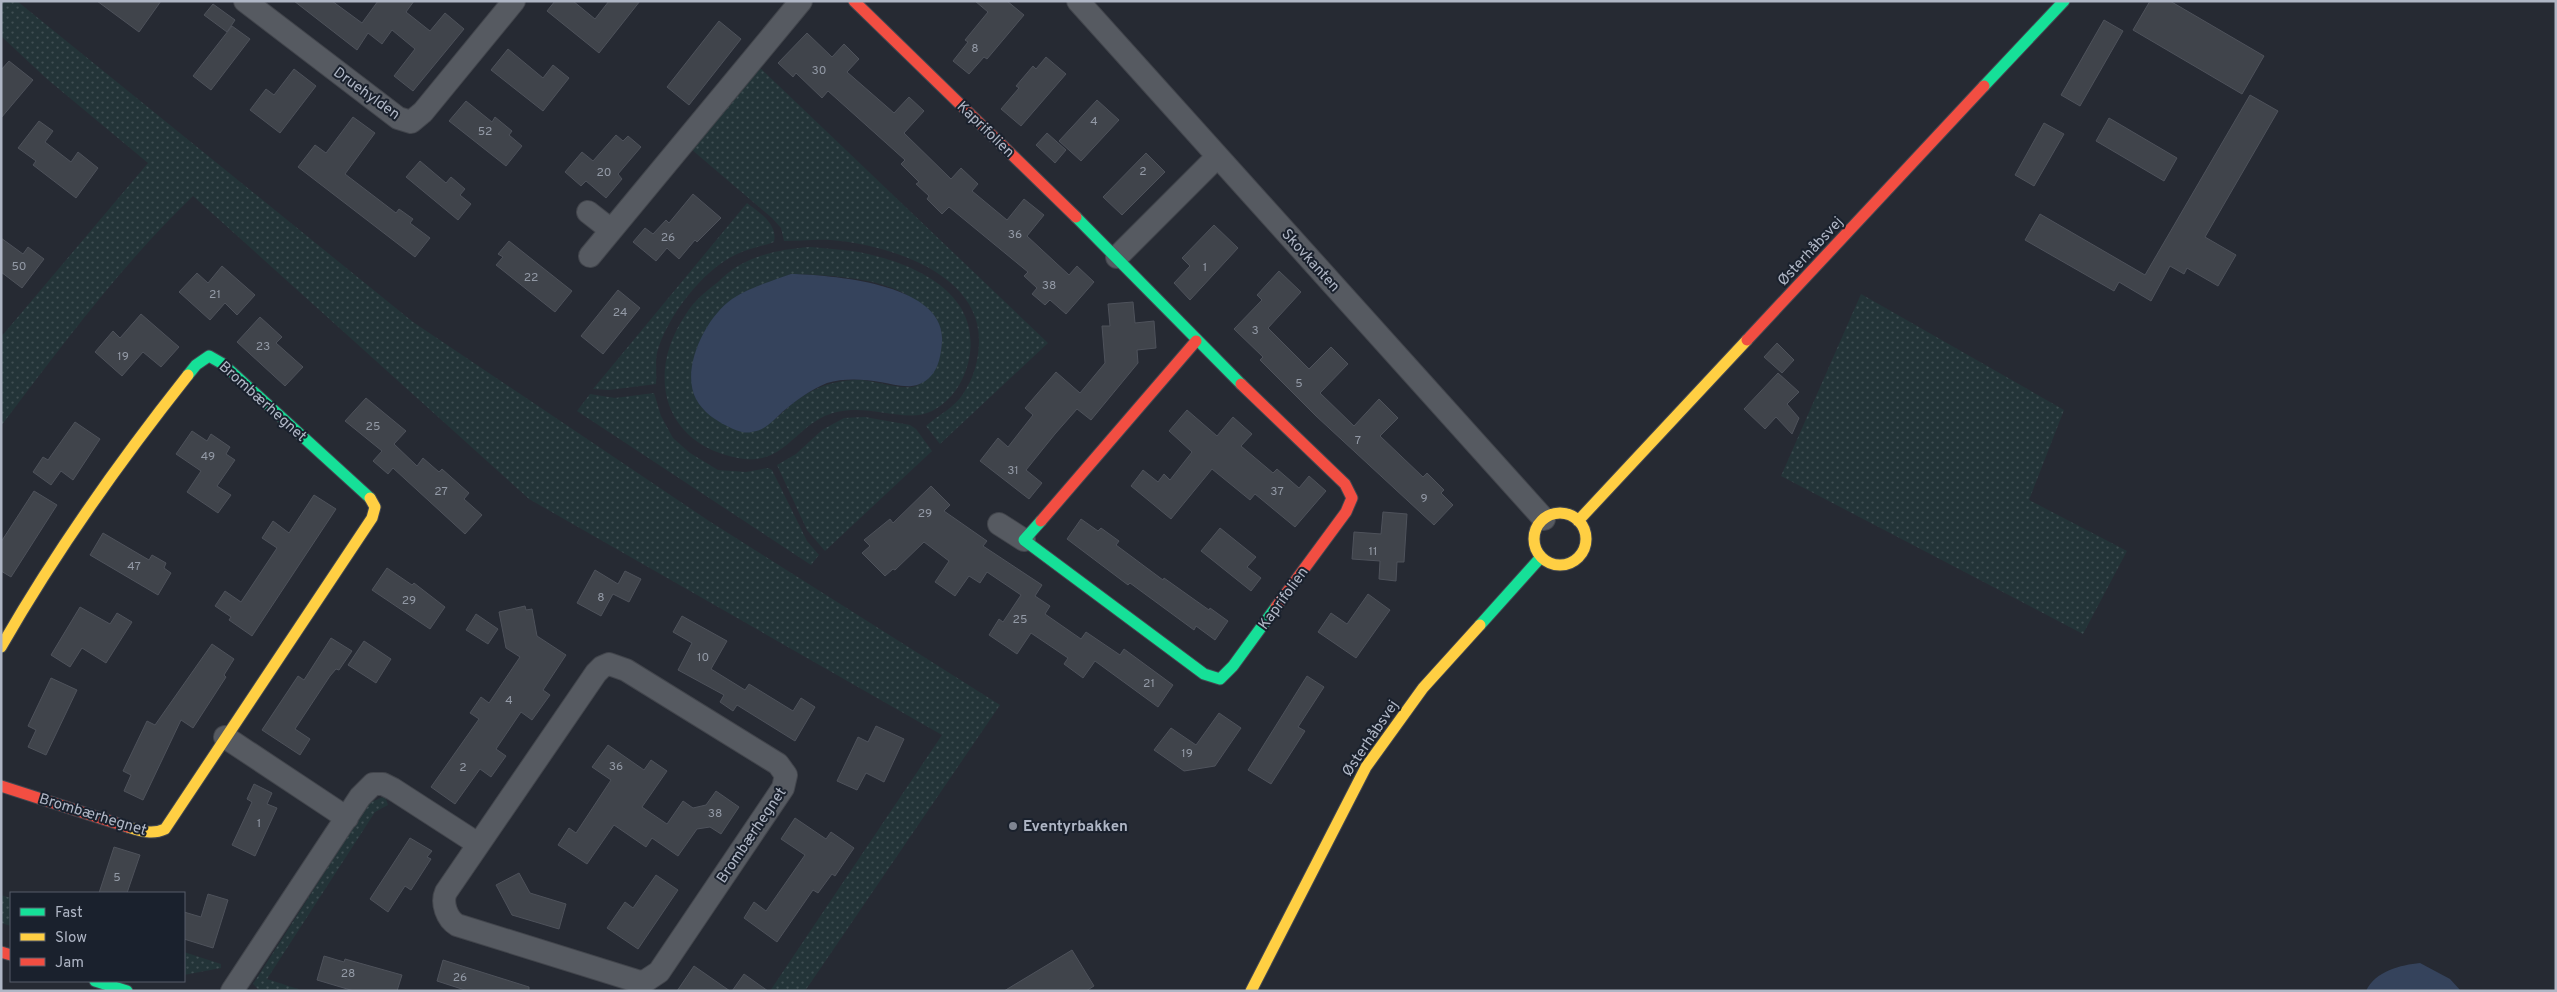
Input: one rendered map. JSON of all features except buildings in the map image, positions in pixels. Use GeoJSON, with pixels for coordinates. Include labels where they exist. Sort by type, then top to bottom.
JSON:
{"type":"FeatureCollection","features":[{"type":"Feature","properties":{"kind":"street","name":"Druehylden"},"geometry":{"type":"LineString","coordinates":[[245,1],[398,118],[411,122],[423,112],[514,1]]}},
{"type":"Feature","properties":{"kind":"street"},"geometry":{"type":"LineString","coordinates":[[590,256],[802,1]]}},
{"type":"Feature","properties":{"kind":"street","name":"Kaprifolien"},"geometry":{"type":"LineString","coordinates":[[854,1],[1117,257],[1196,341],[1345,484],[1352,498],[1346,512],[1233,666],[1220,679],[1204,674],[1024,540],[999,524]]}},
{"type":"Feature","properties":{"kind":"street","name":"Skovkanten"},"geometry":{"type":"LineString","coordinates":[[1078,1],[1544,519]]}},
{"type":"Feature","properties":{"kind":"street","name":"Østerhåbsvej"},"geometry":{"type":"LineString","coordinates":[[1578,521],[2064,1]]}},
{"type":"Feature","properties":{"kind":"street"},"geometry":{"type":"LineString","coordinates":[[1117,257],[1217,157]]}},
{"type":"Feature","properties":{"kind":"street"},"geometry":{"type":"LineString","coordinates":[[588,212],[611,230]]}},
{"type":"Feature","properties":{"kind":"street"},"geometry":{"type":"LineString","coordinates":[[1024,540],[1196,341]]}},
{"type":"Feature","properties":{"kind":"street","name":"Brombærhegnet"},"geometry":{"type":"LineString","coordinates":[[1,647],[69,534],[131,446],[196,365],[209,356],[217,359],[369,496],[375,506],[372,518],[169,824],[158,832],[143,832],[1,786]]}},
{"type":"Feature","properties":{"kind":"street"},"geometry":{"type":"LineString","coordinates":[[1562,513],[1578,521],[1583,526],[1586,539],[1583,552],[1578,558],[1566,565],[1560,566],[1546,562],[1537,551],[1534,537],[1539,524],[1544,519],[1562,513]]}},
{"type":"Feature","properties":{"kind":"street","name":"Østerhåbsvej"},"geometry":{"type":"LineString","coordinates":[[1251,991],[1366,767],[1423,688],[1541,557]]}},
{"type":"Feature","properties":{"kind":"street","name":"Brombærhegnet"},"geometry":{"type":"LineString","coordinates":[[610,664],[626,670],[778,764],[786,775],[783,788],[658,972],[647,980],[632,981],[454,924],[443,902],[444,897],[478,844],[596,673],[602,667],[610,664]]}},
{"type":"Feature","properties":{"kind":"street"},"geometry":{"type":"LineString","coordinates":[[225,737],[347,818]]}},
{"type":"Feature","properties":{"kind":"street"},"geometry":{"type":"LineString","coordinates":[[232,991],[366,788],[373,784],[382,784],[478,844]]}},
{"type":"Feature","properties":{"kind":"street"},"geometry":{"type":"LineString","coordinates":[[97,982],[127,991]]}},
{"type":"Feature","properties":{"kind":"shaded area"},"geometry":{"type":"Polygon","coordinates":[[[1,1],[17,1],[413,322],[709,521],[1000,705],[805,991],[770,991],[942,735],[529,499],[193,196],[117,278],[1,426],[1,337],[148,163],[47,79],[1,36],[1,1]]]}},
{"type":"Feature","properties":{"kind":"shaded area"},"geometry":{"type":"Polygon","coordinates":[[[758,66],[1048,343],[940,444],[926,426],[951,407],[963,394],[973,375],[978,354],[979,340],[975,316],[964,296],[947,280],[926,266],[902,255],[877,248],[830,240],[784,241],[781,228],[772,218],[691,149],[758,66]]]}},
{"type":"Feature","properties":{"kind":"shaded area"},"geometry":{"type":"Polygon","coordinates":[[[747,203],[771,224],[775,236],[774,242],[742,252],[724,261],[711,271],[688,296],[677,310],[662,339],[656,357],[656,384],[609,390],[593,389],[747,203]]]}},
{"type":"Feature","properties":{"kind":"shaded area"},"geometry":{"type":"Polygon","coordinates":[[[810,247],[860,252],[895,262],[931,278],[946,290],[958,303],[967,319],[971,338],[969,359],[961,382],[946,402],[932,411],[921,415],[851,410],[836,412],[821,418],[784,447],[764,457],[752,459],[738,458],[713,450],[692,438],[678,422],[668,403],[665,382],[666,360],[673,337],[693,305],[733,269],[764,255],[782,250],[810,247]],[[791,274],[731,300],[738,431],[749,431],[765,426],[800,398],[832,383],[861,380],[912,387],[930,376],[937,364],[941,351],[942,336],[921,308],[907,295],[881,284],[851,278],[791,274]]]}},
{"type":"Feature","properties":{"kind":"shaded area"},"geometry":{"type":"Polygon","coordinates":[[[1861,294],[2064,410],[2029,500],[2127,551],[2083,634],[1781,476],[1861,294]]]}},
{"type":"Feature","properties":{"kind":"shaded area"},"geometry":{"type":"Polygon","coordinates":[[[654,393],[661,416],[673,438],[690,453],[718,470],[746,472],[768,468],[772,470],[807,541],[819,555],[811,565],[577,411],[590,394],[615,398],[654,393]]]}},
{"type":"Feature","properties":{"kind":"shaded area"},"geometry":{"type":"Polygon","coordinates":[[[865,417],[910,425],[916,429],[932,451],[825,551],[807,530],[777,465],[796,454],[822,430],[844,418],[865,417]]]}},
{"type":"Feature","properties":{"kind":"shaded area"},"geometry":{"type":"Polygon","coordinates":[[[385,796],[388,805],[375,812],[267,979],[304,991],[260,991],[253,984],[369,803],[385,796]]]}},
{"type":"Feature","properties":{"kind":"shaded area"},"geometry":{"type":"Polygon","coordinates":[[[1,895],[10,898],[10,926],[1,923],[1,895]]]}},
{"type":"Feature","properties":{"kind":"shaded area"},"geometry":{"type":"Polygon","coordinates":[[[185,952],[221,964],[221,968],[185,975],[185,952]]]}},
{"type":"Feature","properties":{"kind":"water"},"geometry":{"type":"Polygon","coordinates":[[[791,274],[857,280],[883,286],[907,295],[926,307],[939,322],[942,342],[936,369],[924,382],[912,386],[860,380],[840,380],[827,383],[800,398],[766,426],[757,431],[745,432],[723,424],[706,412],[699,404],[692,387],[691,373],[698,344],[713,318],[732,299],[753,288],[791,274]]]}},
{"type":"Feature","properties":{"kind":"water"},"geometry":{"type":"Polygon","coordinates":[[[2420,963],[2450,979],[2461,991],[2366,991],[2376,978],[2389,970],[2420,963]]]}},
{"type":"Feature","properties":{"kind":"traffic: fast"},"geometry":{"type":"LineString","coordinates":[[1984,86],[2064,1]]}},
{"type":"Feature","properties":{"kind":"traffic: fast"},"geometry":{"type":"LineString","coordinates":[[1076,217],[1241,384]]}},
{"type":"Feature","properties":{"kind":"traffic: fast"},"geometry":{"type":"LineString","coordinates":[[188,375],[196,365],[209,356],[223,364],[370,498]]}},
{"type":"Feature","properties":{"kind":"traffic: fast"},"geometry":{"type":"LineString","coordinates":[[1041,521],[1024,540],[1204,674],[1220,679],[1233,666],[1276,607]]}},
{"type":"Feature","properties":{"kind":"traffic: fast"},"geometry":{"type":"LineString","coordinates":[[1480,625],[1541,557]]}},
{"type":"Feature","properties":{"kind":"traffic: fast"},"geometry":{"type":"LineString","coordinates":[[98,982],[127,991]]}},
{"type":"Feature","properties":{"kind":"traffic: slow"},"geometry":{"type":"LineString","coordinates":[[1578,521],[1747,340]]}},
{"type":"Feature","properties":{"kind":"traffic: slow"},"geometry":{"type":"LineString","coordinates":[[1,647],[44,576],[89,508],[137,441],[188,375]]}},
{"type":"Feature","properties":{"kind":"traffic: slow"},"geometry":{"type":"LineString","coordinates":[[128,827],[151,832],[165,829],[372,518],[375,507],[370,498]]}},
{"type":"Feature","properties":{"kind":"traffic: slow"},"geometry":{"type":"LineString","coordinates":[[1560,513],[1574,517],[1582,525],[1586,539],[1582,553],[1574,561],[1560,565],[1546,561],[1538,553],[1534,539],[1538,525],[1546,517],[1560,513]]}},
{"type":"Feature","properties":{"kind":"traffic: slow"},"geometry":{"type":"LineString","coordinates":[[1251,991],[1366,767],[1423,688],[1480,625]]}},
{"type":"Feature","properties":{"kind":"traffic: jam"},"geometry":{"type":"LineString","coordinates":[[854,1],[1076,217]]}},
{"type":"Feature","properties":{"kind":"traffic: jam"},"geometry":{"type":"LineString","coordinates":[[1747,340],[1984,86]]}},
{"type":"Feature","properties":{"kind":"traffic: jam"},"geometry":{"type":"LineString","coordinates":[[1041,521],[1196,341]]}},
{"type":"Feature","properties":{"kind":"traffic: jam"},"geometry":{"type":"LineString","coordinates":[[1241,384],[1345,484],[1352,498],[1346,512],[1276,607]]}},
{"type":"Feature","properties":{"kind":"traffic: jam"},"geometry":{"type":"LineString","coordinates":[[1,786],[128,827]]}},
{"type":"Feature","properties":{"kind":"traffic: jam"},"geometry":{"type":"LineString","coordinates":[[1,952],[10,955]]}},
{"type":"Feature","properties":{"kind":"place","name":"Eventyrbakken"},"geometry":{"type":"Point","coordinates":[1013,826]}}]}
